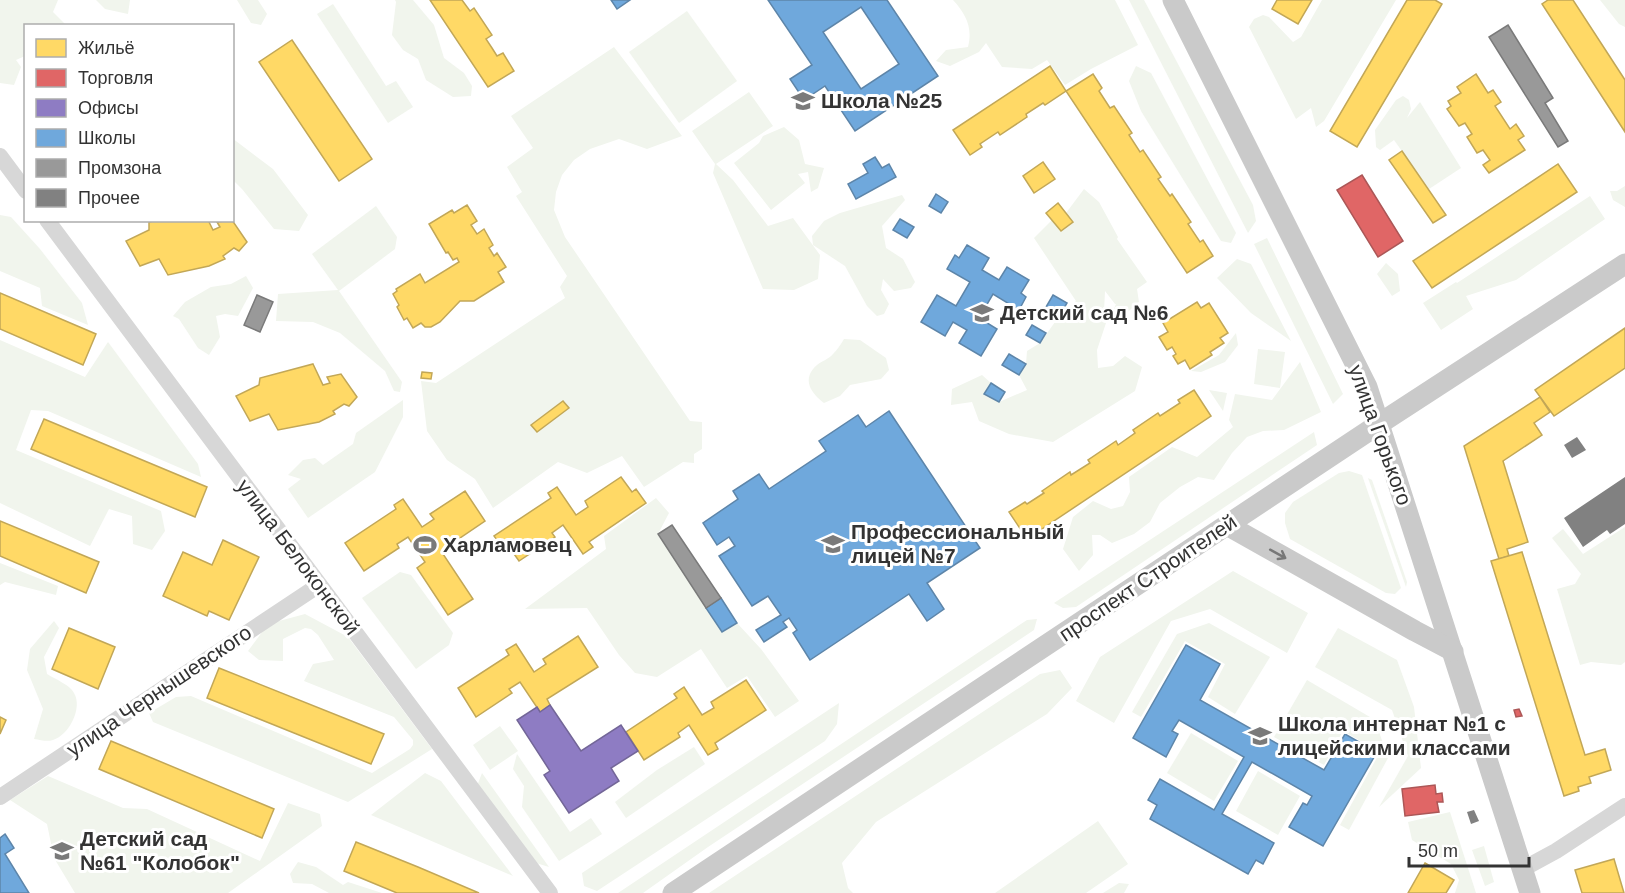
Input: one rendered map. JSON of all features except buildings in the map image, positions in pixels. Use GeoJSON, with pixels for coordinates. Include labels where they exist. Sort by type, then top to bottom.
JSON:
{"type":"FeatureCollection","features":[{"type":"Feature","properties":{"kind":"main road","name":"улица Горького"},"geometry":{"type":"LineString","coordinates":[[1173,0],[1367,387],[1530,893]]}},
{"type":"Feature","properties":{"kind":"main road","name":"проспект Строителей"},"geometry":{"type":"LineString","coordinates":[[673,893],[1379,424],[1625,264]]}},
{"type":"Feature","properties":{"kind":"main road"},"geometry":{"type":"LineString","coordinates":[[1227,525],[1453,651]]}},
{"type":"Feature","properties":{"kind":"street"},"geometry":{"type":"LineString","coordinates":[[0,156],[24,188]]}},
{"type":"Feature","properties":{"kind":"street","name":"улица Белоконской"},"geometry":{"type":"LineString","coordinates":[[48,222],[550,893]]}},
{"type":"Feature","properties":{"kind":"street","name":"улица Чернышевского"},"geometry":{"type":"LineString","coordinates":[[0,797],[319,585]]}},
{"type":"Feature","properties":{"kind":"street"},"geometry":{"type":"LineString","coordinates":[[1523,869],[1556,851],[1625,806]]}},
{"type":"Feature","properties":{"kind":"shaded area"},"geometry":{"type":"Polygon","coordinates":[[[0,0],[58,0],[53,12],[65,24],[24,24],[24,56],[16,60],[21,67],[14,85],[0,83],[0,0]]]}},
{"type":"Feature","properties":{"kind":"shaded area"},"geometry":{"type":"Polygon","coordinates":[[[96,0],[130,0],[128,14],[105,9],[96,0]]]}},
{"type":"Feature","properties":{"kind":"shaded area"},"geometry":{"type":"Polygon","coordinates":[[[237,0],[258,0],[267,14],[261,25],[251,23],[237,0]]]}},
{"type":"Feature","properties":{"kind":"shaded area"},"geometry":{"type":"Polygon","coordinates":[[[395,0],[413,0],[434,25],[444,58],[464,73],[472,86],[471,96],[453,97],[426,80],[418,59],[403,50],[392,35],[395,0]]]}},
{"type":"Feature","properties":{"kind":"shaded area"},"geometry":{"type":"Polygon","coordinates":[[[953,0],[1115,0],[1138,45],[1065,85],[1047,60],[1032,69],[1002,67],[986,43],[979,52],[950,66],[936,61],[946,50],[968,47],[970,34],[962,11],[953,0]]]}},
{"type":"Feature","properties":{"kind":"shaded area"},"geometry":{"type":"Polygon","coordinates":[[[1129,0],[1144,0],[1253,205],[1256,221],[1248,233],[1129,0]]]}},
{"type":"Feature","properties":{"kind":"shaded area"},"geometry":{"type":"Polygon","coordinates":[[[1322,0],[1396,0],[1324,121],[1316,127],[1311,108],[1296,119],[1249,27],[1254,19],[1263,15],[1269,17],[1293,42],[1301,37],[1322,0]]]}},
{"type":"Feature","properties":{"kind":"shaded area"},"geometry":{"type":"Polygon","coordinates":[[[1600,0],[1625,0],[1625,27],[1619,24],[1600,0]]]}},
{"type":"Feature","properties":{"kind":"shaded area"},"geometry":{"type":"Polygon","coordinates":[[[333,4],[386,86],[396,81],[413,107],[388,123],[317,14],[333,4]]]}},
{"type":"Feature","properties":{"kind":"shaded area"},"geometry":{"type":"Polygon","coordinates":[[[687,11],[737,81],[679,123],[629,52],[687,11]]]}},
{"type":"Feature","properties":{"kind":"shaded area"},"geometry":{"type":"Polygon","coordinates":[[[614,47],[682,136],[647,149],[619,139],[590,149],[574,160],[562,175],[556,192],[554,210],[565,237],[690,421],[702,422],[702,449],[694,454],[694,463],[683,462],[644,487],[622,456],[587,473],[558,462],[493,508],[475,479],[447,460],[427,431],[421,381],[436,383],[565,298],[560,287],[567,276],[516,196],[522,192],[507,167],[533,148],[511,116],[614,47]],[[563,401],[532,425],[537,432],[568,408],[563,401]]]}},
{"type":"Feature","properties":{"kind":"shaded area"},"geometry":{"type":"Polygon","coordinates":[[[1136,66],[1151,73],[1236,233],[1231,243],[1221,241],[1141,111],[1129,81],[1136,66]]]}},
{"type":"Feature","properties":{"kind":"shaded area"},"geometry":{"type":"Polygon","coordinates":[[[749,92],[773,126],[716,164],[733,180],[768,226],[793,218],[820,255],[818,279],[794,290],[763,289],[713,173],[715,164],[692,131],[749,92]]]}},
{"type":"Feature","properties":{"kind":"shaded area"},"geometry":{"type":"Polygon","coordinates":[[[1403,96],[1409,100],[1411,109],[1407,118],[1420,102],[1461,168],[1429,189],[1394,140],[1380,150],[1376,147],[1375,130],[1396,100],[1403,96]]]}},
{"type":"Feature","properties":{"kind":"shaded area"},"geometry":{"type":"Polygon","coordinates":[[[784,127],[799,140],[805,164],[824,168],[818,188],[811,192],[808,172],[798,174],[805,183],[771,210],[734,163],[759,143],[763,136],[784,127]]]}},
{"type":"Feature","properties":{"kind":"shaded area"},"geometry":{"type":"Polygon","coordinates":[[[234,140],[273,169],[308,215],[299,231],[274,229],[234,181],[234,140]]]}},
{"type":"Feature","properties":{"kind":"shaded area"},"geometry":{"type":"Polygon","coordinates":[[[1625,186],[1625,207],[1613,200],[1610,191],[1617,191],[1625,186]]]}},
{"type":"Feature","properties":{"kind":"shaded area"},"geometry":{"type":"Polygon","coordinates":[[[1084,189],[1099,202],[1117,239],[1147,282],[1137,289],[1139,302],[1121,318],[1106,323],[1097,350],[1098,368],[1113,366],[1125,356],[1142,367],[1135,391],[1053,442],[1009,434],[979,421],[972,402],[951,405],[952,389],[982,375],[991,383],[985,394],[999,402],[1027,390],[1019,375],[1026,364],[1027,351],[1040,343],[1060,315],[1076,301],[1034,238],[1052,220],[1061,231],[1073,222],[1066,213],[1084,189]],[[1105,291],[1104,312],[1114,309],[1115,304],[1105,291]]]}},
{"type":"Feature","properties":{"kind":"shaded area"},"geometry":{"type":"Polygon","coordinates":[[[902,195],[905,200],[882,226],[886,248],[903,259],[915,282],[911,288],[894,291],[883,279],[881,290],[889,304],[884,314],[877,316],[867,306],[845,266],[813,245],[812,236],[824,221],[840,213],[902,195]]]}},
{"type":"Feature","properties":{"kind":"shaded area"},"geometry":{"type":"Polygon","coordinates":[[[1590,196],[1605,219],[1516,280],[1466,296],[1473,309],[1441,330],[1423,303],[1590,196]]]}},
{"type":"Feature","properties":{"kind":"shaded area"},"geometry":{"type":"Polygon","coordinates":[[[376,206],[397,237],[395,249],[339,291],[402,382],[400,392],[394,391],[385,371],[340,333],[313,322],[276,321],[278,294],[338,290],[312,254],[376,206]]]}},
{"type":"Feature","properties":{"kind":"shaded area"},"geometry":{"type":"Polygon","coordinates":[[[0,215],[11,217],[40,249],[82,303],[88,325],[42,306],[40,288],[0,271],[0,215]]]}},
{"type":"Feature","properties":{"kind":"shaded area"},"geometry":{"type":"Polygon","coordinates":[[[1267,238],[1343,394],[1333,404],[1254,244],[1267,238]]]}},
{"type":"Feature","properties":{"kind":"shaded area"},"geometry":{"type":"Polygon","coordinates":[[[1237,259],[1251,264],[1291,341],[1251,313],[1217,278],[1237,259]]]}},
{"type":"Feature","properties":{"kind":"shaded area"},"geometry":{"type":"Polygon","coordinates":[[[1386,263],[1398,274],[1400,291],[1392,296],[1377,274],[1386,263]]]}},
{"type":"Feature","properties":{"kind":"shaded area"},"geometry":{"type":"Polygon","coordinates":[[[246,276],[253,288],[238,316],[225,314],[216,316],[220,337],[209,355],[198,348],[179,319],[173,316],[185,302],[211,287],[231,284],[246,276]]]}},
{"type":"Feature","properties":{"kind":"shaded area"},"geometry":{"type":"Polygon","coordinates":[[[1236,333],[1238,345],[1225,362],[1201,372],[1191,371],[1219,355],[1236,333]]]}},
{"type":"Feature","properties":{"kind":"shaded area"},"geometry":{"type":"Polygon","coordinates":[[[844,339],[860,340],[886,358],[889,370],[881,379],[850,385],[840,396],[824,403],[815,395],[810,386],[810,375],[817,365],[831,356],[844,339]]]}},
{"type":"Feature","properties":{"kind":"shaded area"},"geometry":{"type":"Polygon","coordinates":[[[0,340],[85,377],[108,342],[198,464],[201,477],[48,411],[31,410],[16,450],[161,511],[165,531],[152,550],[133,544],[132,516],[109,509],[90,546],[0,503],[0,340]]]}},
{"type":"Feature","properties":{"kind":"shaded area"},"geometry":{"type":"Polygon","coordinates":[[[1258,349],[1285,352],[1280,388],[1254,384],[1258,349]]]}},
{"type":"Feature","properties":{"kind":"shaded area"},"geometry":{"type":"Polygon","coordinates":[[[1300,362],[1321,412],[1284,430],[1263,431],[1247,437],[1232,453],[1214,480],[1198,477],[1180,487],[1160,503],[1150,522],[1134,534],[1112,543],[1100,535],[1092,535],[1093,555],[1079,571],[1063,549],[1073,517],[1093,501],[1111,509],[1123,506],[1130,492],[1129,477],[1172,447],[1197,457],[1233,427],[1229,420],[1235,394],[1272,400],[1300,362]]]}},
{"type":"Feature","properties":{"kind":"shaded area"},"geometry":{"type":"Polygon","coordinates":[[[1209,390],[1227,393],[1223,411],[1209,390]]]}},
{"type":"Feature","properties":{"kind":"shaded area"},"geometry":{"type":"Polygon","coordinates":[[[403,400],[403,417],[375,472],[308,518],[288,489],[301,479],[288,475],[303,460],[315,458],[323,465],[353,444],[356,433],[403,400]]]}},
{"type":"Feature","properties":{"kind":"shaded area"},"geometry":{"type":"Polygon","coordinates":[[[1314,432],[1317,445],[1076,607],[1063,608],[1054,603],[1314,432]]]}},
{"type":"Feature","properties":{"kind":"shaded area"},"geometry":{"type":"Polygon","coordinates":[[[1349,471],[1362,475],[1401,588],[1395,594],[1386,593],[1290,539],[1285,523],[1285,513],[1293,502],[1339,473],[1349,471]]]}},
{"type":"Feature","properties":{"kind":"shaded area"},"geometry":{"type":"Polygon","coordinates":[[[1368,478],[1372,480],[1407,582],[1406,587],[1368,478]]]}},
{"type":"Feature","properties":{"kind":"shaded area"},"geometry":{"type":"Polygon","coordinates":[[[656,498],[669,513],[658,534],[722,632],[737,623],[761,649],[799,701],[775,717],[747,676],[727,688],[701,649],[657,677],[635,673],[619,655],[587,608],[525,609],[606,549],[604,536],[656,498]]]}},
{"type":"Feature","properties":{"kind":"shaded area"},"geometry":{"type":"Polygon","coordinates":[[[1625,527],[1625,662],[1621,665],[1591,662],[1580,665],[1557,589],[1575,584],[1581,574],[1552,538],[1563,529],[1583,554],[1625,527]]]}},
{"type":"Feature","properties":{"kind":"shaded area"},"geometry":{"type":"Polygon","coordinates":[[[0,563],[58,586],[56,595],[5,582],[0,585],[0,563]]]}},
{"type":"Feature","properties":{"kind":"shaded area"},"geometry":{"type":"Polygon","coordinates":[[[1233,571],[1308,613],[1287,653],[1210,609],[1171,621],[1114,723],[1076,701],[1100,657],[1233,571]]]}},
{"type":"Feature","properties":{"kind":"shaded area"},"geometry":{"type":"Polygon","coordinates":[[[400,572],[411,575],[453,633],[449,645],[416,669],[362,598],[400,572]]]}},
{"type":"Feature","properties":{"kind":"shaded area"},"geometry":{"type":"Polygon","coordinates":[[[305,614],[348,637],[432,749],[348,802],[153,722],[149,713],[176,697],[191,696],[372,773],[410,749],[413,740],[394,717],[304,681],[313,664],[334,660],[318,635],[311,629],[305,628],[283,639],[283,661],[259,660],[248,651],[268,624],[305,614]]]}},
{"type":"Feature","properties":{"kind":"shaded area"},"geometry":{"type":"Polygon","coordinates":[[[1037,619],[1034,630],[708,847],[643,893],[618,893],[1027,620],[1037,619]]]}},
{"type":"Feature","properties":{"kind":"shaded area"},"geometry":{"type":"Polygon","coordinates":[[[54,621],[59,628],[44,657],[47,674],[72,690],[77,706],[73,720],[64,733],[53,740],[46,741],[34,739],[43,709],[27,670],[30,649],[54,621]]]}},
{"type":"Feature","properties":{"kind":"shaded area"},"geometry":{"type":"Polygon","coordinates":[[[1209,623],[1270,657],[1235,714],[1208,697],[1225,664],[1185,641],[1141,717],[1132,712],[1177,634],[1209,623]]]}},
{"type":"Feature","properties":{"kind":"shaded area"},"geometry":{"type":"Polygon","coordinates":[[[1338,628],[1397,660],[1414,707],[1421,768],[1379,807],[1408,756],[1392,710],[1315,667],[1338,628]]]}},
{"type":"Feature","properties":{"kind":"shaded area"},"geometry":{"type":"Polygon","coordinates":[[[1060,670],[1072,688],[1047,714],[876,822],[842,863],[848,888],[853,893],[709,893],[1040,674],[1060,670]]]}},
{"type":"Feature","properties":{"kind":"shaded area"},"geometry":{"type":"Polygon","coordinates":[[[1307,680],[1375,720],[1388,758],[1349,830],[1340,825],[1380,752],[1343,731],[1324,765],[1274,737],[1307,680]]]}},
{"type":"Feature","properties":{"kind":"shaded area"},"geometry":{"type":"Polygon","coordinates":[[[839,703],[837,724],[825,741],[597,891],[584,886],[582,873],[839,703]]]}},
{"type":"Feature","properties":{"kind":"shaded area"},"geometry":{"type":"Polygon","coordinates":[[[500,726],[518,751],[490,770],[473,745],[500,726]]]}},
{"type":"Feature","properties":{"kind":"shaded area"},"geometry":{"type":"Polygon","coordinates":[[[1191,733],[1238,761],[1214,801],[1167,773],[1191,733]]]}},
{"type":"Feature","properties":{"kind":"shaded area"},"geometry":{"type":"Polygon","coordinates":[[[694,747],[705,764],[626,818],[615,802],[657,770],[694,747]]]}},
{"type":"Feature","properties":{"kind":"shaded area"},"geometry":{"type":"Polygon","coordinates":[[[517,754],[570,832],[591,818],[602,834],[559,861],[522,807],[524,786],[513,769],[517,754]]]}},
{"type":"Feature","properties":{"kind":"shaded area"},"geometry":{"type":"Polygon","coordinates":[[[1258,771],[1300,796],[1278,835],[1236,811],[1258,771]]]}},
{"type":"Feature","properties":{"kind":"shaded area"},"geometry":{"type":"Polygon","coordinates":[[[425,773],[441,781],[513,876],[371,815],[425,773]]]}},
{"type":"Feature","properties":{"kind":"shaded area"},"geometry":{"type":"Polygon","coordinates":[[[482,773],[549,867],[536,863],[477,786],[482,773]]]}},
{"type":"Feature","properties":{"kind":"shaded area"},"geometry":{"type":"Polygon","coordinates":[[[48,776],[123,808],[147,809],[260,861],[288,803],[320,814],[322,826],[228,893],[75,893],[54,858],[47,824],[10,800],[48,776]]]}},
{"type":"Feature","properties":{"kind":"shaded area"},"geometry":{"type":"Polygon","coordinates":[[[1450,812],[1476,893],[1455,893],[1459,880],[1451,864],[1412,840],[1408,822],[1450,812]]]}},
{"type":"Feature","properties":{"kind":"shaded area"},"geometry":{"type":"Polygon","coordinates":[[[1098,821],[1128,864],[1086,893],[995,893],[1098,821]]]}},
{"type":"Feature","properties":{"kind":"shaded area"},"geometry":{"type":"Polygon","coordinates":[[[1484,846],[1494,882],[1485,886],[1472,850],[1484,846]]]}},
{"type":"Feature","properties":{"kind":"shaded area"},"geometry":{"type":"Polygon","coordinates":[[[298,862],[316,867],[343,885],[348,882],[382,893],[329,893],[312,884],[293,883],[290,874],[298,862]]]}},
{"type":"Feature","properties":{"kind":"shaded area"},"geometry":{"type":"Polygon","coordinates":[[[1119,883],[1129,884],[1124,893],[1103,893],[1119,883]]]}},
{"type":"Feature","properties":{"kind":"place","name":"Школа №25"},"geometry":{"type":"Point","coordinates":[803,101]}},
{"type":"Feature","properties":{"kind":"place","name":"Детский сад №6"},"geometry":{"type":"Point","coordinates":[982,313]}},
{"type":"Feature","properties":{"kind":"place","name":"Профессиональный лицей №7"},"geometry":{"type":"Point","coordinates":[833,544]}},
{"type":"Feature","properties":{"kind":"place","name":"Харламовец"},"geometry":{"type":"Point","coordinates":[425,545]}},
{"type":"Feature","properties":{"kind":"place","name":"Школа интернат №1 с лицейскими классами"},"geometry":{"type":"Point","coordinates":[1260,736]}},
{"type":"Feature","properties":{"kind":"place","name":"Детский сад №61 \"Колобок\""},"geometry":{"type":"Point","coordinates":[62,851]}}]}
